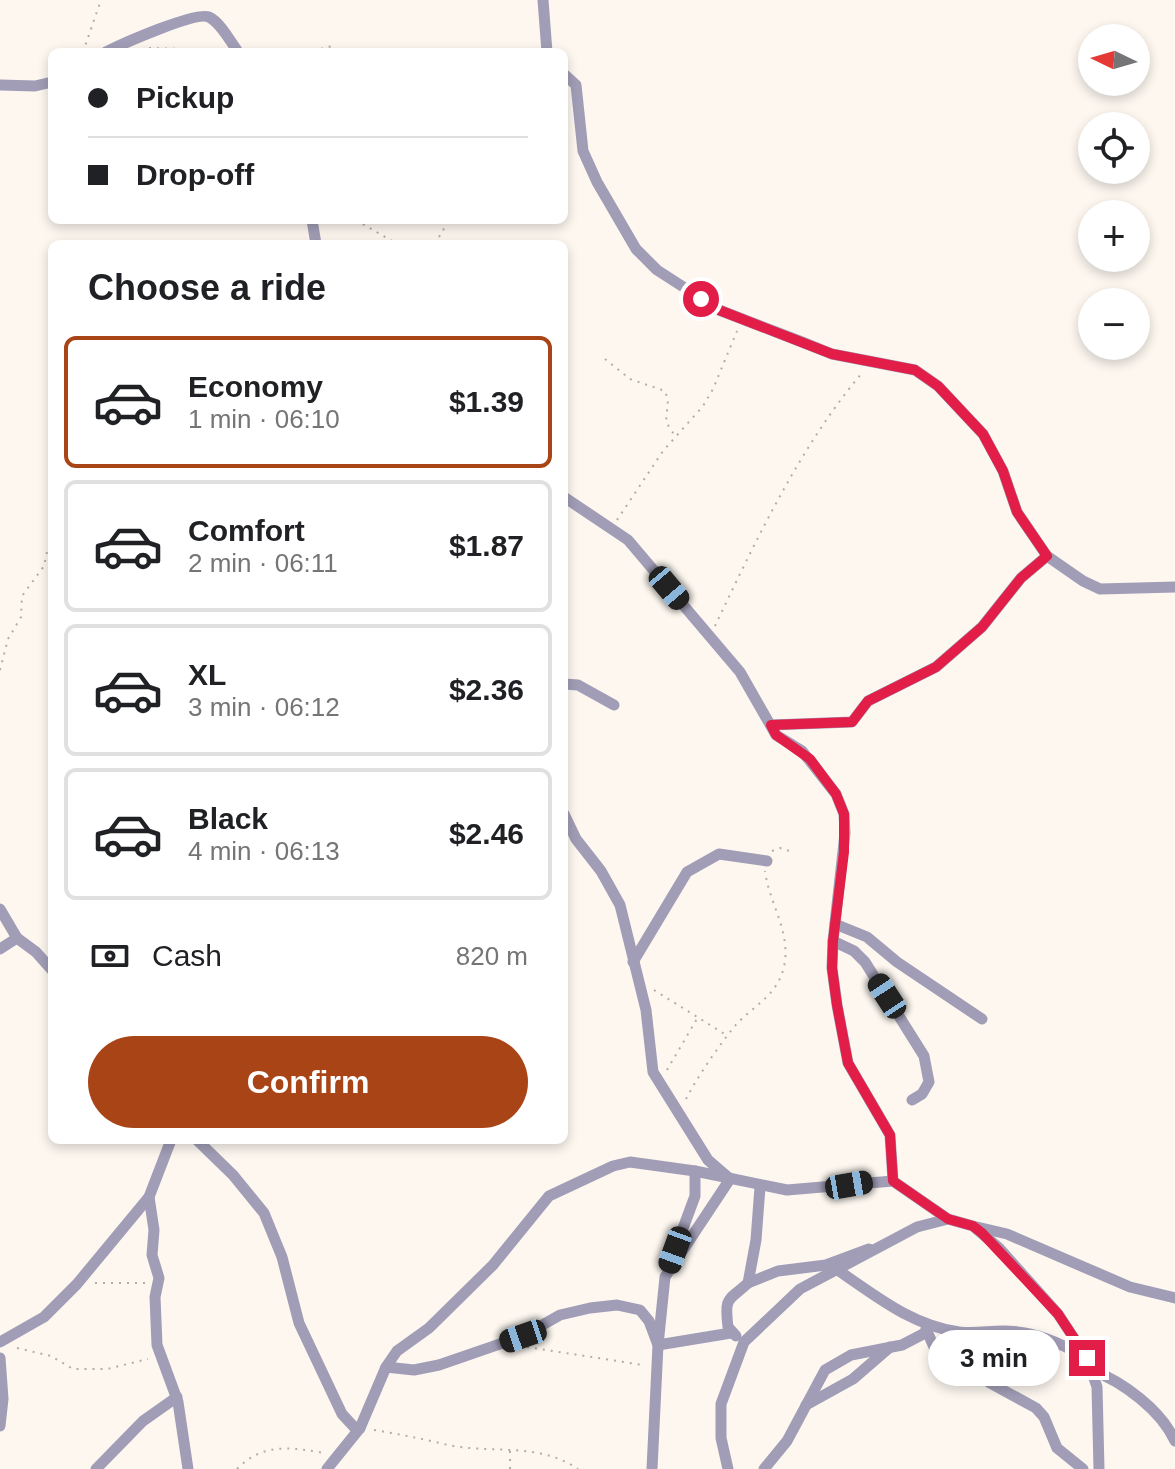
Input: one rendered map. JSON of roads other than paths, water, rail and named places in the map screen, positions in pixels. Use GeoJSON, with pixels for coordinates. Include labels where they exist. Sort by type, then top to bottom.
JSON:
{"type":"FeatureCollection","features":[{"type":"Feature","properties":{"kind":"street"},"geometry":{"type":"LineString","coordinates":[[543,0],[547,48]]}},
{"type":"Feature","properties":{"kind":"street"},"geometry":{"type":"LineString","coordinates":[[115,48],[185,18],[202,15],[215,21],[235,48]]}},
{"type":"Feature","properties":{"kind":"street"},"geometry":{"type":"LineString","coordinates":[[568,78],[576,85],[583,151],[597,182],[636,249],[657,270],[682,289],[741,318],[832,354],[915,370],[938,386],[977,428],[1003,471],[1017,512],[1047,556],[1100,589],[1175,587]]}},
{"type":"Feature","properties":{"kind":"street"},"geometry":{"type":"LineString","coordinates":[[0,85],[35,86],[48,83]]}},
{"type":"Feature","properties":{"kind":"street"},"geometry":{"type":"LineString","coordinates":[[568,500],[628,540],[750,686],[776,735],[810,759],[836,794],[844,814],[844,852],[832,968],[844,1052],[890,1135],[893,1181]]}},
{"type":"Feature","properties":{"kind":"street"},"geometry":{"type":"LineString","coordinates":[[771,725],[852,722],[868,701],[936,667],[982,627],[1021,578],[1047,556]]}},
{"type":"Feature","properties":{"kind":"street"},"geometry":{"type":"LineString","coordinates":[[568,684],[578,685],[614,705]]}},
{"type":"Feature","properties":{"kind":"street"},"geometry":{"type":"LineString","coordinates":[[568,822],[620,905],[646,1010],[650,1063],[708,1160],[730,1179]]}},
{"type":"Feature","properties":{"kind":"street"},"geometry":{"type":"LineString","coordinates":[[633,962],[687,872],[719,854],[767,861]]}},
{"type":"Feature","properties":{"kind":"street"},"geometry":{"type":"LineString","coordinates":[[0,909],[17,938],[48,966]]}},
{"type":"Feature","properties":{"kind":"street"},"geometry":{"type":"LineString","coordinates":[[835,924],[867,937],[907,969],[982,1019]]}},
{"type":"Feature","properties":{"kind":"street"},"geometry":{"type":"LineString","coordinates":[[0,949],[17,938]]}},
{"type":"Feature","properties":{"kind":"street"},"geometry":{"type":"LineString","coordinates":[[833,941],[854,951],[865,962],[924,1056],[929,1082],[922,1094],[912,1100]]}},
{"type":"Feature","properties":{"kind":"street"},"geometry":{"type":"LineString","coordinates":[[4,1344],[44,1317],[77,1284],[149,1197],[169,1144]]}},
{"type":"Feature","properties":{"kind":"street"},"geometry":{"type":"LineString","coordinates":[[201,1144],[233,1175],[264,1213],[282,1257],[305,1336],[342,1414],[351,1426],[360,1428]]}},
{"type":"Feature","properties":{"kind":"street"},"geometry":{"type":"LineString","coordinates":[[327,1469],[360,1428],[386,1367],[397,1351],[429,1328],[493,1265],[549,1196],[622,1163],[695,1171],[760,1187],[806,1191],[878,1180],[893,1181],[948,1219],[1007,1234],[1130,1287],[1175,1298]]}},
{"type":"Feature","properties":{"kind":"street"},"geometry":{"type":"LineString","coordinates":[[652,1469],[656,1367],[665,1277],[695,1196],[695,1171]]}},
{"type":"Feature","properties":{"kind":"street"},"geometry":{"type":"LineString","coordinates":[[665,1277],[730,1179]]}},
{"type":"Feature","properties":{"kind":"street"},"geometry":{"type":"LineString","coordinates":[[748,1283],[756,1240],[760,1187]]}},
{"type":"Feature","properties":{"kind":"street"},"geometry":{"type":"LineString","coordinates":[[149,1197],[154,1230],[152,1255],[158,1283],[154,1312],[160,1357],[177,1397],[188,1469]]}},
{"type":"Feature","properties":{"kind":"street"},"geometry":{"type":"LineString","coordinates":[[728,1469],[721,1438],[721,1404],[744,1342],[800,1289],[917,1227],[948,1219]]}},
{"type":"Feature","properties":{"kind":"street"},"geometry":{"type":"LineString","coordinates":[[973,1226],[999,1248],[1058,1314],[1087,1358],[1099,1411],[1099,1469]]}},
{"type":"Feature","properties":{"kind":"street"},"geometry":{"type":"LineString","coordinates":[[744,1342],[731,1333],[727,1321],[729,1297],[748,1283],[778,1271],[826,1265],[864,1249],[877,1249]]}},
{"type":"Feature","properties":{"kind":"street"},"geometry":{"type":"LineString","coordinates":[[839,1271],[926,1328],[958,1332],[1031,1333],[1060,1342],[1087,1358]]}},
{"type":"Feature","properties":{"kind":"street"},"geometry":{"type":"LineString","coordinates":[[386,1367],[427,1368],[523,1336],[560,1315],[617,1305],[645,1314],[658,1345]]}},
{"type":"Feature","properties":{"kind":"street"},"geometry":{"type":"LineString","coordinates":[[806,1405],[853,1379],[890,1347],[926,1328]]}},
{"type":"Feature","properties":{"kind":"street"},"geometry":{"type":"LineString","coordinates":[[926,1328],[930,1341],[941,1351],[966,1362],[990,1383],[1036,1408],[1044,1417],[1059,1451],[1083,1469]]}},
{"type":"Feature","properties":{"kind":"street"},"geometry":{"type":"LineString","coordinates":[[658,1345],[731,1333]]}},
{"type":"Feature","properties":{"kind":"street"},"geometry":{"type":"LineString","coordinates":[[764,1469],[787,1441],[816,1382],[837,1361],[890,1347]]}},
{"type":"Feature","properties":{"kind":"street"},"geometry":{"type":"LineString","coordinates":[[0,1358],[3,1399],[0,1426]]}},
{"type":"Feature","properties":{"kind":"street"},"geometry":{"type":"LineString","coordinates":[[1092,1370],[1113,1381],[1159,1417],[1175,1441]]}},
{"type":"Feature","properties":{"kind":"street"},"geometry":{"type":"LineString","coordinates":[[96,1469],[143,1421],[177,1397]]}}]}
